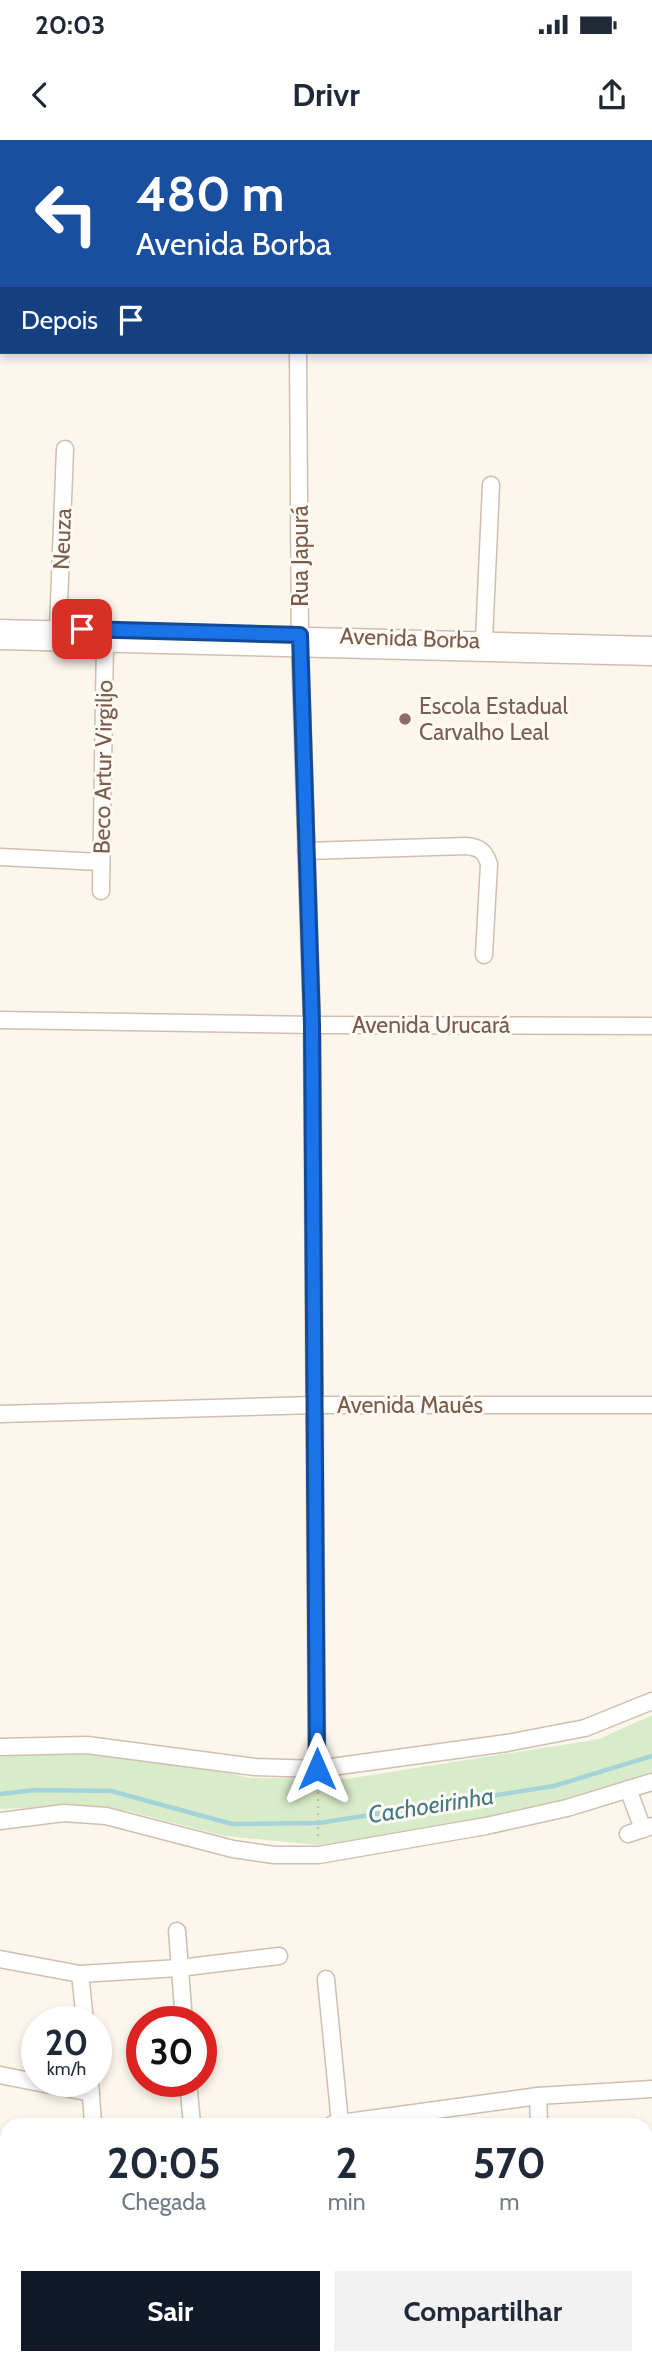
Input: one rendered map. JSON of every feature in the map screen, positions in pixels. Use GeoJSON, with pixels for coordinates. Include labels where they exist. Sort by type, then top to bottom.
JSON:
{"type":"FeatureCollection","features":[{"type":"Feature","properties":{"kind":"street","name":"Rua Japurá"},"geometry":{"type":"LineString","coordinates":[[298,354],[300,641],[312,1025],[317,1769]]}},
{"type":"Feature","properties":{"kind":"street","name":"Neuza"},"geometry":{"type":"LineString","coordinates":[[58,629],[65,449]]}},
{"type":"Feature","properties":{"kind":"street"},"geometry":{"type":"LineString","coordinates":[[484,640],[491,485]]}},
{"type":"Feature","properties":{"kind":"street","name":"Avenida Borba"},"geometry":{"type":"LineString","coordinates":[[0,628],[652,657]]}},
{"type":"Feature","properties":{"kind":"street","name":"Avenida Borba"},"geometry":{"type":"LineString","coordinates":[[0,641],[484,640],[652,645]]}},
{"type":"Feature","properties":{"kind":"street","name":"Beco Artur Virgiljo"},"geometry":{"type":"LineString","coordinates":[[101,891],[105,642]]}},
{"type":"Feature","properties":{"kind":"street"},"geometry":{"type":"LineString","coordinates":[[306,851],[478,847],[486,855],[489,864],[484,955]]}},
{"type":"Feature","properties":{"kind":"street"},"geometry":{"type":"LineString","coordinates":[[0,857],[101,862]]}},
{"type":"Feature","properties":{"kind":"street","name":"Avenida Urucará"},"geometry":{"type":"LineString","coordinates":[[0,1020],[312,1025],[652,1026]]}},
{"type":"Feature","properties":{"kind":"street","name":"Avenida Maués"},"geometry":{"type":"LineString","coordinates":[[0,1414],[314,1405],[652,1405]]}},
{"type":"Feature","properties":{"kind":"street"},"geometry":{"type":"LineString","coordinates":[[0,1747],[87,1745],[256,1767],[317,1769],[507,1743],[585,1728],[652,1702]]}},
{"type":"Feature","properties":{"kind":"street"},"geometry":{"type":"LineString","coordinates":[[0,1821],[64,1814],[107,1816],[233,1849],[274,1854],[319,1855],[513,1820],[567,1808],[652,1782]]}},
{"type":"Feature","properties":{"kind":"street"},"geometry":{"type":"LineString","coordinates":[[628,1789],[641,1830]]}},
{"type":"Feature","properties":{"kind":"street"},"geometry":{"type":"LineString","coordinates":[[177,1931],[183,2006]]}},
{"type":"Feature","properties":{"kind":"street"},"geometry":{"type":"LineString","coordinates":[[0,1959],[80,1974],[179,1968],[279,1956]]}},
{"type":"Feature","properties":{"kind":"street"},"geometry":{"type":"LineString","coordinates":[[80,1974],[83,2006]]}},
{"type":"Feature","properties":{"kind":"street"},"geometry":{"type":"LineString","coordinates":[[326,1979],[337,2118]]}},
{"type":"Feature","properties":{"kind":"street"},"geometry":{"type":"LineString","coordinates":[[0,2075],[21,2078]]}},
{"type":"Feature","properties":{"kind":"street"},"geometry":{"type":"LineString","coordinates":[[380,2118],[538,2096],[652,2089]]}},
{"type":"Feature","properties":{"kind":"street"},"geometry":{"type":"LineString","coordinates":[[538,2096],[539,2118]]}},
{"type":"Feature","properties":{"kind":"street"},"geometry":{"type":"LineString","coordinates":[[92,2097],[93,2118]]}},
{"type":"Feature","properties":{"kind":"street"},"geometry":{"type":"LineString","coordinates":[[189,2097],[191,2118]]}},
{"type":"Feature","properties":{"kind":"path"},"geometry":{"type":"LineString","coordinates":[[318,1787],[318,1840]]}},
{"type":"Feature","properties":{"kind":"green space"},"geometry":{"type":"Polygon","coordinates":[[[652,1715],[652,1777],[549,1805],[407,1833],[319,1845],[224,1836],[128,1811],[83,1806],[0,1809],[0,1751],[37,1749],[149,1757],[251,1778],[346,1779],[599,1739],[652,1715]]]}},
{"type":"Feature","properties":{"kind":"waterway","name":"Cachoeirinha"},"geometry":{"type":"LineString","coordinates":[[0,1794],[35,1790],[111,1791],[232,1824],[319,1823],[554,1786],[652,1756]]}},
{"type":"Feature","properties":{"kind":"place","name":"Escola Estadual Carvalho Leal"},"geometry":{"type":"Point","coordinates":[405,719]}},
{"type":"Feature","properties":{"kind":"route"},"geometry":{"type":"LineString","coordinates":[[82,629],[300,635],[312,1025],[317,1769]]}}]}
